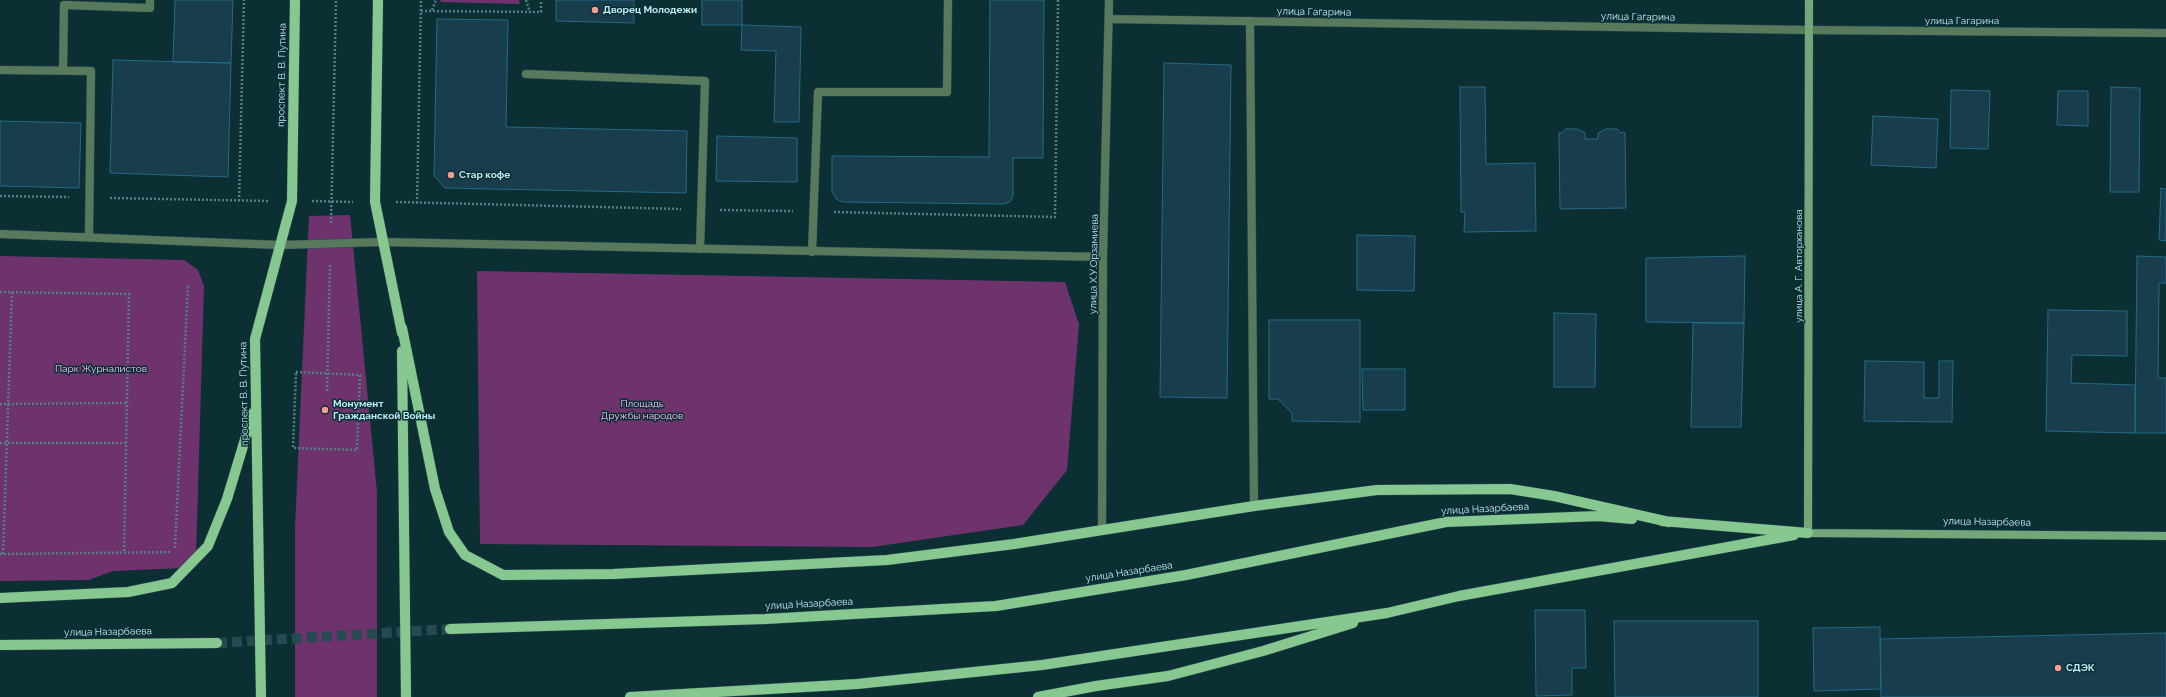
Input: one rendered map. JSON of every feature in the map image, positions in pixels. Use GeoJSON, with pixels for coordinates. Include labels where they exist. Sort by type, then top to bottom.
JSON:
{"type":"FeatureCollection","features":[{"type":"Feature","properties":{"kind":"main road","name":"проспект В. В. Путина"},"geometry":{"type":"LineString","coordinates":[[261,697],[255,339],[292,201],[295,0]]}},
{"type":"Feature","properties":{"kind":"main road"},"geometry":{"type":"LineString","coordinates":[[378,0],[375,202],[435,489],[449,532],[465,555],[503,574],[613,574],[887,560],[1014,544],[1254,506],[1377,490],[1510,489],[1554,496],[1669,522]]}},
{"type":"Feature","properties":{"kind":"main road"},"geometry":{"type":"LineString","coordinates":[[402,328],[406,697]]}},
{"type":"Feature","properties":{"kind":"main road"},"geometry":{"type":"LineString","coordinates":[[0,598],[128,592],[172,584],[208,546],[227,499],[256,403]]}},
{"type":"Feature","properties":{"kind":"main road","name":"улица Назарбаева"},"geometry":{"type":"LineString","coordinates":[[450,629],[765,619],[996,606],[1186,576],[1446,522],[1598,516],[1808,532]]}},
{"type":"Feature","properties":{"kind":"main road","name":"улица Назарбаева"},"geometry":{"type":"LineString","coordinates":[[630,697],[858,684],[1042,665],[1387,613],[1459,596],[1808,532]]}},
{"type":"Feature","properties":{"kind":"main road"},"geometry":{"type":"LineString","coordinates":[[1038,697],[1096,686],[1168,676],[1263,651],[1387,613]]}},
{"type":"Feature","properties":{"kind":"main road","name":"улица Назарбаева"},"geometry":{"type":"LineString","coordinates":[[0,645],[216,643]]}},
{"type":"Feature","properties":{"kind":"street"},"geometry":{"type":"LineString","coordinates":[[63,71],[64,3],[150,8],[150,0]]}},
{"type":"Feature","properties":{"kind":"street"},"geometry":{"type":"LineString","coordinates":[[812,252],[818,92],[948,92],[948,0]]}},
{"type":"Feature","properties":{"kind":"street","name":"улица Х.У.Орзамиева"},"geometry":{"type":"LineString","coordinates":[[1102,529],[1103,257],[1109,0]]}},
{"type":"Feature","properties":{"kind":"street","name":"улица А. Г. Авторханова"},"geometry":{"type":"LineString","coordinates":[[1808,532],[1809,0]]}},
{"type":"Feature","properties":{"kind":"street","name":"улица Гагарина"},"geometry":{"type":"LineString","coordinates":[[1109,19],[1809,30],[2166,33]]}},
{"type":"Feature","properties":{"kind":"street"},"geometry":{"type":"LineString","coordinates":[[1250,21],[1254,506]]}},
{"type":"Feature","properties":{"kind":"street"},"geometry":{"type":"LineString","coordinates":[[0,70],[91,71],[89,237]]}},
{"type":"Feature","properties":{"kind":"street"},"geometry":{"type":"LineString","coordinates":[[526,74],[705,81],[700,249]]}},
{"type":"Feature","properties":{"kind":"street"},"geometry":{"type":"LineString","coordinates":[[0,234],[280,244],[383,242],[1103,257]]}},
{"type":"Feature","properties":{"kind":"street","name":"улица Назарбаева"},"geometry":{"type":"LineString","coordinates":[[1808,532],[2166,536]]}},
{"type":"Feature","properties":{"kind":"path"},"geometry":{"type":"LineString","coordinates":[[239,201],[244,0]]}},
{"type":"Feature","properties":{"kind":"path"},"geometry":{"type":"LineString","coordinates":[[327,391],[336,0]]}},
{"type":"Feature","properties":{"kind":"path"},"geometry":{"type":"LineString","coordinates":[[0,196],[417,203],[421,0]]}},
{"type":"Feature","properties":{"kind":"path"},"geometry":{"type":"LineString","coordinates":[[432,10],[436,0]]}},
{"type":"Feature","properties":{"kind":"path"},"geometry":{"type":"LineString","coordinates":[[526,0],[530,12]]}},
{"type":"Feature","properties":{"kind":"path"},"geometry":{"type":"LineString","coordinates":[[421,11],[541,12],[541,0]]}},
{"type":"Feature","properties":{"kind":"path"},"geometry":{"type":"LineString","coordinates":[[12,292],[2,554],[174,552],[188,284]]}},
{"type":"Feature","properties":{"kind":"path"},"geometry":{"type":"LineString","coordinates":[[0,292],[129,294],[124,553]]}},
{"type":"Feature","properties":{"kind":"path"},"geometry":{"type":"LineString","coordinates":[[296,372],[327,373],[360,375],[358,450],[293,448],[296,372]]}},
{"type":"Feature","properties":{"kind":"path"},"geometry":{"type":"LineString","coordinates":[[0,404],[127,403]]}},
{"type":"Feature","properties":{"kind":"path"},"geometry":{"type":"LineString","coordinates":[[0,443],[126,442]]}},
{"type":"Feature","properties":{"kind":"green space"},"geometry":{"type":"Polygon","coordinates":[[[441,0],[519,0],[520,4],[440,2],[441,0]]]}},
{"type":"Feature","properties":{"kind":"green space"},"geometry":{"type":"Polygon","coordinates":[[[350,215],[377,492],[377,697],[295,697],[295,528],[309,216],[350,215]]]}},
{"type":"Feature","properties":{"kind":"green space","name":"Парк Журналистов"},"geometry":{"type":"Polygon","coordinates":[[[0,256],[184,260],[198,270],[204,286],[196,556],[183,568],[113,571],[89,580],[0,581],[0,256]]]}},
{"type":"Feature","properties":{"kind":"green space","name":"Площадь Дружбы народов"},"geometry":{"type":"Polygon","coordinates":[[[477,271],[1065,282],[1079,324],[1067,470],[1023,525],[872,547],[480,544],[477,271]]]}},
{"type":"Feature","properties":{"kind":"building"},"geometry":{"type":"Polygon","coordinates":[[[175,0],[233,0],[231,63],[173,62],[175,0]]]}},
{"type":"Feature","properties":{"kind":"building","name":"Дворец Молодежи"},"geometry":{"type":"Polygon","coordinates":[[[556,0],[634,0],[634,23],[556,21],[556,0]]]}},
{"type":"Feature","properties":{"kind":"building"},"geometry":{"type":"Polygon","coordinates":[[[702,0],[742,0],[742,25],[702,25],[702,0]]]}},
{"type":"Feature","properties":{"kind":"building"},"geometry":{"type":"Polygon","coordinates":[[[990,0],[1044,0],[1043,158],[1013,158],[1013,196],[1010,202],[1003,204],[843,202],[836,199],[832,191],[832,156],[989,157],[990,0]]]}},
{"type":"Feature","properties":{"kind":"building"},"geometry":{"type":"Polygon","coordinates":[[[437,19],[508,20],[506,127],[687,131],[686,193],[445,188],[434,176],[437,19]]]}},
{"type":"Feature","properties":{"kind":"building"},"geometry":{"type":"Polygon","coordinates":[[[742,25],[801,27],[799,122],[774,122],[776,51],[741,50],[742,25]]]}},
{"type":"Feature","properties":{"kind":"building"},"geometry":{"type":"Polygon","coordinates":[[[113,60],[231,63],[228,177],[110,173],[113,60]]]}},
{"type":"Feature","properties":{"kind":"building"},"geometry":{"type":"Polygon","coordinates":[[[1164,63],[1231,65],[1227,398],[1160,397],[1164,63]]]}},
{"type":"Feature","properties":{"kind":"building"},"geometry":{"type":"Polygon","coordinates":[[[1460,87],[1485,87],[1486,164],[1535,163],[1536,231],[1464,232],[1465,212],[1461,212],[1460,87]]]}},
{"type":"Feature","properties":{"kind":"building"},"geometry":{"type":"Polygon","coordinates":[[[2111,87],[2140,88],[2139,192],[2110,192],[2111,87]]]}},
{"type":"Feature","properties":{"kind":"building"},"geometry":{"type":"Polygon","coordinates":[[[1951,90],[1990,91],[1988,149],[1950,148],[1951,90]]]}},
{"type":"Feature","properties":{"kind":"building"},"geometry":{"type":"Polygon","coordinates":[[[2058,91],[2088,91],[2088,126],[2057,125],[2058,91]]]}},
{"type":"Feature","properties":{"kind":"building"},"geometry":{"type":"Polygon","coordinates":[[[1873,116],[1938,119],[1936,168],[1871,165],[1873,116]]]}},
{"type":"Feature","properties":{"kind":"building"},"geometry":{"type":"Polygon","coordinates":[[[0,121],[81,123],[79,188],[0,186],[0,121]]]}},
{"type":"Feature","properties":{"kind":"building"},"geometry":{"type":"Polygon","coordinates":[[[1566,129],[1578,129],[1585,133],[1585,139],[1598,139],[1598,133],[1606,129],[1617,129],[1621,133],[1625,132],[1626,208],[1560,209],[1559,133],[1562,133],[1566,129]]]}},
{"type":"Feature","properties":{"kind":"building"},"geometry":{"type":"Polygon","coordinates":[[[717,136],[797,138],[797,182],[716,181],[717,136]]]}},
{"type":"Feature","properties":{"kind":"building"},"geometry":{"type":"Polygon","coordinates":[[[2161,188],[2166,189],[2166,241],[2159,240],[2161,188]]]}},
{"type":"Feature","properties":{"kind":"building"},"geometry":{"type":"Polygon","coordinates":[[[1357,235],[1415,236],[1414,291],[1357,290],[1357,235]]]}},
{"type":"Feature","properties":{"kind":"building"},"geometry":{"type":"Polygon","coordinates":[[[1745,256],[1744,323],[1646,322],[1646,258],[1745,256]]]}},
{"type":"Feature","properties":{"kind":"building"},"geometry":{"type":"Polygon","coordinates":[[[2137,256],[2166,257],[2166,283],[2159,283],[2158,378],[2166,378],[2166,433],[2135,433],[2137,256]]]}},
{"type":"Feature","properties":{"kind":"building"},"geometry":{"type":"Polygon","coordinates":[[[2048,310],[2127,311],[2127,356],[2072,355],[2071,383],[2135,385],[2135,433],[2046,431],[2048,310]]]}},
{"type":"Feature","properties":{"kind":"building"},"geometry":{"type":"Polygon","coordinates":[[[1554,313],[1596,314],[1595,387],[1554,387],[1554,313]]]}},
{"type":"Feature","properties":{"kind":"building"},"geometry":{"type":"Polygon","coordinates":[[[1269,320],[1360,320],[1360,422],[1292,421],[1292,413],[1278,399],[1269,399],[1269,320]]]}},
{"type":"Feature","properties":{"kind":"building"},"geometry":{"type":"Polygon","coordinates":[[[1693,323],[1744,323],[1741,427],[1691,427],[1693,323]]]}},
{"type":"Feature","properties":{"kind":"building"},"geometry":{"type":"Polygon","coordinates":[[[1865,361],[1924,362],[1924,398],[1939,398],[1939,361],[1953,361],[1952,422],[1864,421],[1865,361]]]}},
{"type":"Feature","properties":{"kind":"building"},"geometry":{"type":"Polygon","coordinates":[[[1362,369],[1405,369],[1405,410],[1363,410],[1362,369]]]}},
{"type":"Feature","properties":{"kind":"building"},"geometry":{"type":"Polygon","coordinates":[[[1535,610],[1585,610],[1586,668],[1572,668],[1572,695],[1536,696],[1535,610]]]}},
{"type":"Feature","properties":{"kind":"building"},"geometry":{"type":"Polygon","coordinates":[[[1614,621],[1758,621],[1758,697],[1615,697],[1614,621]]]}},
{"type":"Feature","properties":{"kind":"building"},"geometry":{"type":"Polygon","coordinates":[[[1880,627],[1881,689],[1814,691],[1813,628],[1880,627]]]}},
{"type":"Feature","properties":{"kind":"building"},"geometry":{"type":"Polygon","coordinates":[[[2166,633],[2166,697],[1881,697],[1880,639],[2166,633]]]}},
{"type":"Feature","properties":{"kind":"tunnel"},"geometry":{"type":"LineString","coordinates":[[217,643],[450,629]]}},
{"type":"Feature","properties":{"kind":"place","name":"Дворец Молодежи"},"geometry":{"type":"Point","coordinates":[595,10]}},
{"type":"Feature","properties":{"kind":"place","name":"Стар кофе"},"geometry":{"type":"Point","coordinates":[451,175]}},
{"type":"Feature","properties":{"kind":"place","name":"Монумент Гражданской Войны"},"geometry":{"type":"Point","coordinates":[325,410]}},
{"type":"Feature","properties":{"kind":"place","name":"СДЭК"},"geometry":{"type":"Point","coordinates":[2058,668]}}]}
